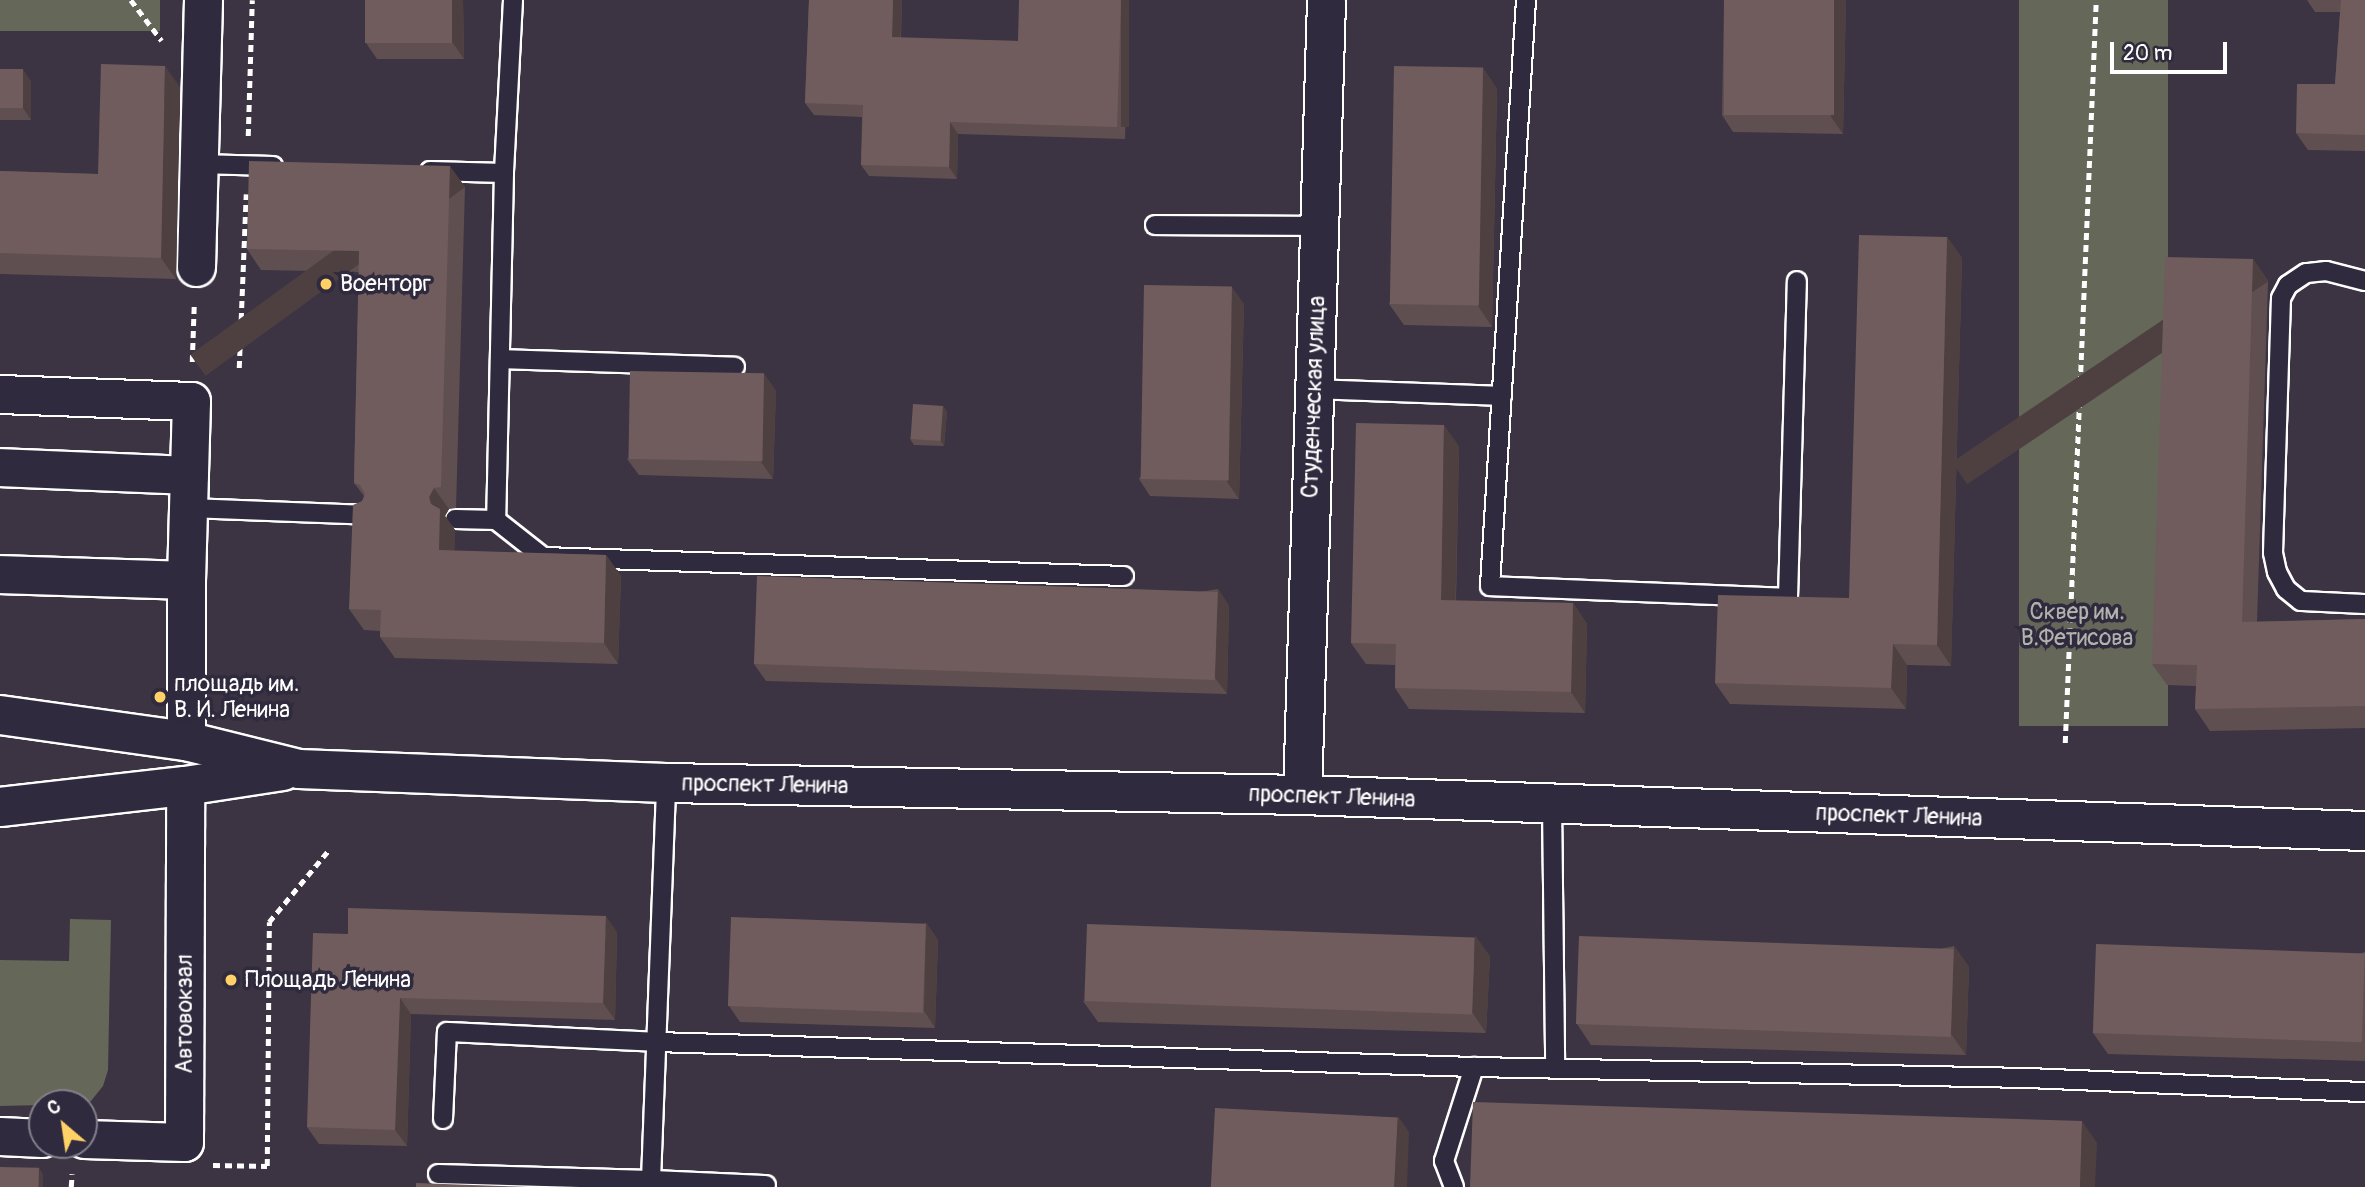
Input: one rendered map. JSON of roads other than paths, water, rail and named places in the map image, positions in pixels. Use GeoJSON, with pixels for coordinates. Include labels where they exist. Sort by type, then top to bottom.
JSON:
{"type":"FeatureCollection","features":[{"type":"Feature","properties":{"kind":"street"},"geometry":{"type":"LineString","coordinates":[[195,267],[203,0]]}},
{"type":"Feature","properties":{"kind":"street","name":"Студенческая улица"},"geometry":{"type":"LineString","coordinates":[[1302,795],[1326,0]]}},
{"type":"Feature","properties":{"kind":"street"},"geometry":{"type":"LineString","coordinates":[[0,394],[191,401],[186,580],[185,786]]}},
{"type":"Feature","properties":{"kind":"street"},"geometry":{"type":"LineString","coordinates":[[0,467],[189,492]]}},
{"type":"Feature","properties":{"kind":"street"},"geometry":{"type":"LineString","coordinates":[[0,574],[186,580]]}},
{"type":"Feature","properties":{"kind":"street","name":"проспект Ленина"},"geometry":{"type":"LineString","coordinates":[[0,715],[186,741],[299,768],[666,783],[1302,795],[2365,831]]}},
{"type":"Feature","properties":{"kind":"street","name":"проспект Ленина"},"geometry":{"type":"LineString","coordinates":[[0,807],[185,786],[299,768]]}},
{"type":"Feature","properties":{"kind":"street","name":"Автовокзал"},"geometry":{"type":"LineString","coordinates":[[98,1148],[184,1142],[185,786]]}},
{"type":"Feature","properties":{"kind":"street"},"geometry":{"type":"LineString","coordinates":[[0,1136],[28,1137]]}},
{"type":"Feature","properties":{"kind":"lane"},"geometry":{"type":"LineString","coordinates":[[496,520],[504,173],[513,0]]}},
{"type":"Feature","properties":{"kind":"lane"},"geometry":{"type":"LineString","coordinates":[[1526,0],[1490,586],[1788,597],[1797,281]]}},
{"type":"Feature","properties":{"kind":"lane"},"geometry":{"type":"LineString","coordinates":[[198,164],[288,166]]}},
{"type":"Feature","properties":{"kind":"lane"},"geometry":{"type":"LineString","coordinates":[[409,170],[504,173]]}},
{"type":"Feature","properties":{"kind":"lane"},"geometry":{"type":"LineString","coordinates":[[1155,225],[1321,226]]}},
{"type":"Feature","properties":{"kind":"lane"},"geometry":{"type":"LineString","coordinates":[[2365,281],[2326,271],[2306,273],[2288,285],[2281,298],[2273,553],[2277,572],[2286,589],[2301,601],[2365,604]]}},
{"type":"Feature","properties":{"kind":"lane"},"geometry":{"type":"LineString","coordinates":[[500,359],[735,367]]}},
{"type":"Feature","properties":{"kind":"lane"},"geometry":{"type":"LineString","coordinates":[[1314,389],[1502,396]]}},
{"type":"Feature","properties":{"kind":"lane"},"geometry":{"type":"LineString","coordinates":[[189,492],[368,515]]}},
{"type":"Feature","properties":{"kind":"lane"},"geometry":{"type":"LineString","coordinates":[[455,519],[496,520],[543,557],[1124,576]]}},
{"type":"Feature","properties":{"kind":"lane"},"geometry":{"type":"LineString","coordinates":[[651,1180],[666,783]]}},
{"type":"Feature","properties":{"kind":"lane"},"geometry":{"type":"LineString","coordinates":[[1552,804],[1555,1068]]}},
{"type":"Feature","properties":{"kind":"lane"},"geometry":{"type":"LineString","coordinates":[[443,1119],[447,1032],[656,1042],[1474,1067],[2028,1078],[2365,1091]]}},
{"type":"Feature","properties":{"kind":"lane"},"geometry":{"type":"LineString","coordinates":[[1454,1187],[1444,1161],[1474,1067]]}},
{"type":"Feature","properties":{"kind":"lane"},"geometry":{"type":"LineString","coordinates":[[438,1174],[766,1185]]}},
{"type":"Feature","properties":{"kind":"place","name":"Военторг"},"geometry":{"type":"Point","coordinates":[326,284]}},
{"type":"Feature","properties":{"kind":"place","name":"площадь им. В. И. Ленина"},"geometry":{"type":"Point","coordinates":[160,697]}},
{"type":"Feature","properties":{"kind":"place","name":"Площадь Ленина"},"geometry":{"type":"Point","coordinates":[231,980]}},
{"type":"Feature","properties":{"kind":"park label","name":"Сквер им. В.Фетисова"},"geometry":{"type":"Point","coordinates":[2077,625]}}]}
